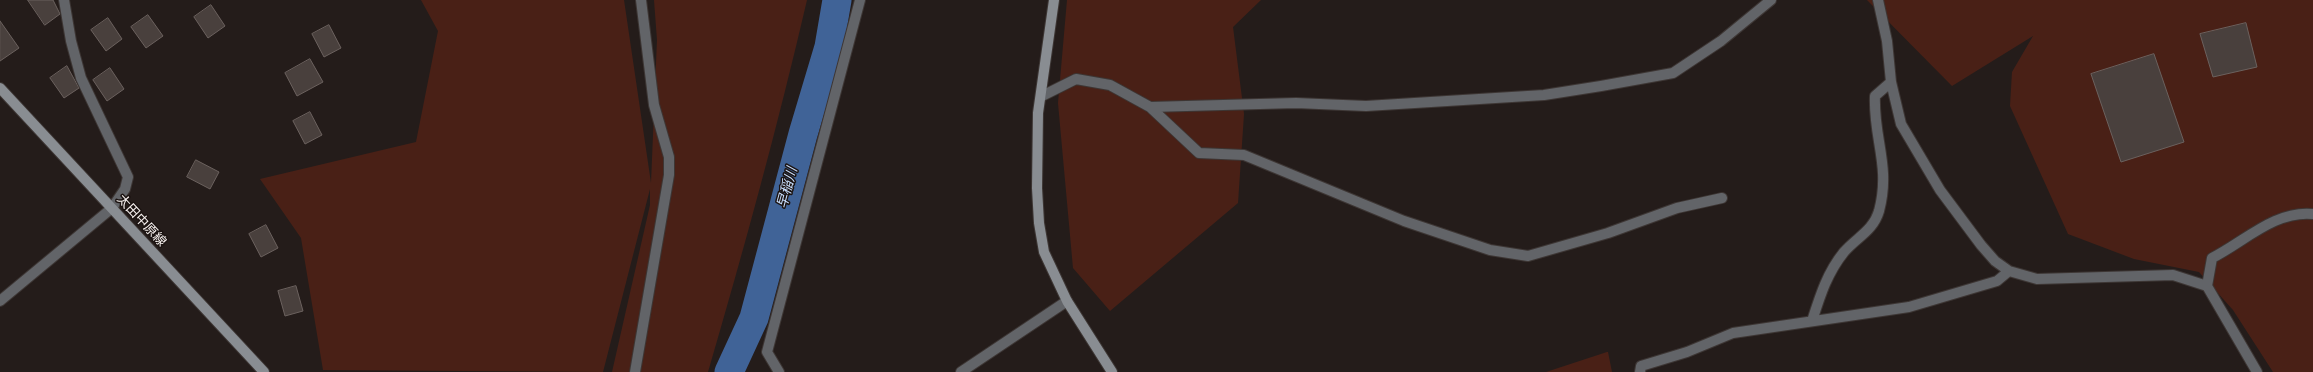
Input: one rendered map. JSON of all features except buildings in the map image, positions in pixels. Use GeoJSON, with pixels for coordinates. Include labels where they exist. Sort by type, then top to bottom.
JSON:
{"type":"FeatureCollection","features":[{"type":"Feature","properties":{"kind":"street"},"geometry":{"type":"LineString","coordinates":[[0,300],[112,208],[125,189],[128,177],[81,78],[71,41],[64,0]]}},
{"type":"Feature","properties":{"kind":"street"},"geometry":{"type":"LineString","coordinates":[[635,372],[669,169],[669,157],[654,105],[641,0]]}},
{"type":"Feature","properties":{"kind":"street"},"geometry":{"type":"LineString","coordinates":[[779,372],[767,352],[860,0]]}},
{"type":"Feature","properties":{"kind":"street"},"geometry":{"type":"LineString","coordinates":[[1054,0],[1042,96],[1038,113],[1037,188],[1039,223],[1044,252],[1067,301],[1112,372]]}},
{"type":"Feature","properties":{"kind":"street"},"geometry":{"type":"LineString","coordinates":[[1150,107],[1296,103],[1366,106],[1544,95],[1601,86],[1673,73],[1721,41],[1771,0]]}},
{"type":"Feature","properties":{"kind":"street"},"geometry":{"type":"LineString","coordinates":[[1878,0],[1887,41],[1891,82],[1901,124],[1940,190],[1981,245],[1995,261],[2009,271],[2037,279],[2172,275],[2207,286]]}},
{"type":"Feature","properties":{"kind":"street"},"geometry":{"type":"LineString","coordinates":[[1042,96],[1076,80],[1110,85],[1150,107],[1199,153],[1244,155],[1404,220],[1490,250],[1528,256],[1608,233],[1677,208],[1722,198]]}},
{"type":"Feature","properties":{"kind":"street"},"geometry":{"type":"LineString","coordinates":[[1812,321],[1827,278],[1845,252],[1872,228],[1878,212],[1884,172],[1874,110],[1875,96],[1891,82]]}},
{"type":"Feature","properties":{"kind":"street","name":"太田中原線"},"geometry":{"type":"LineString","coordinates":[[0,88],[264,372]]}},
{"type":"Feature","properties":{"kind":"street"},"geometry":{"type":"LineString","coordinates":[[2257,372],[2207,286],[2212,258],[2281,218],[2302,213],[2313,214]]}},
{"type":"Feature","properties":{"kind":"street"},"geometry":{"type":"LineString","coordinates":[[1640,372],[1641,366],[1687,352],[1732,334],[1909,307],[1997,281],[2009,271]]}},
{"type":"Feature","properties":{"kind":"street"},"geometry":{"type":"LineString","coordinates":[[962,372],[1067,301]]}},
{"type":"Feature","properties":{"kind":"shaded area"},"geometry":{"type":"Polygon","coordinates":[[[421,0],[624,0],[651,183],[657,40],[654,0],[807,0],[760,187],[708,372],[612,372],[650,205],[650,189],[603,372],[323,370],[301,238],[260,179],[416,142],[438,31],[421,0]]]}},
{"type":"Feature","properties":{"kind":"shaded area"},"geometry":{"type":"Polygon","coordinates":[[[1067,0],[1261,0],[1233,27],[1244,114],[1238,203],[1110,311],[1073,268],[1058,103],[1067,0]]]}},
{"type":"Feature","properties":{"kind":"shaded area"},"geometry":{"type":"Polygon","coordinates":[[[1867,0],[2313,0],[2313,372],[2273,372],[2233,310],[2199,272],[2134,259],[2068,234],[2010,106],[2012,72],[2033,36],[1952,86],[1867,0]]]}},
{"type":"Feature","properties":{"kind":"shaded area"},"geometry":{"type":"Polygon","coordinates":[[[1607,352],[1612,372],[1546,372],[1607,352]]]}},
{"type":"Feature","properties":{"kind":"waterway","name":"早稲川"},"geometry":{"type":"LineString","coordinates":[[729,372],[754,318],[803,134],[829,47],[837,0]]}}]}
